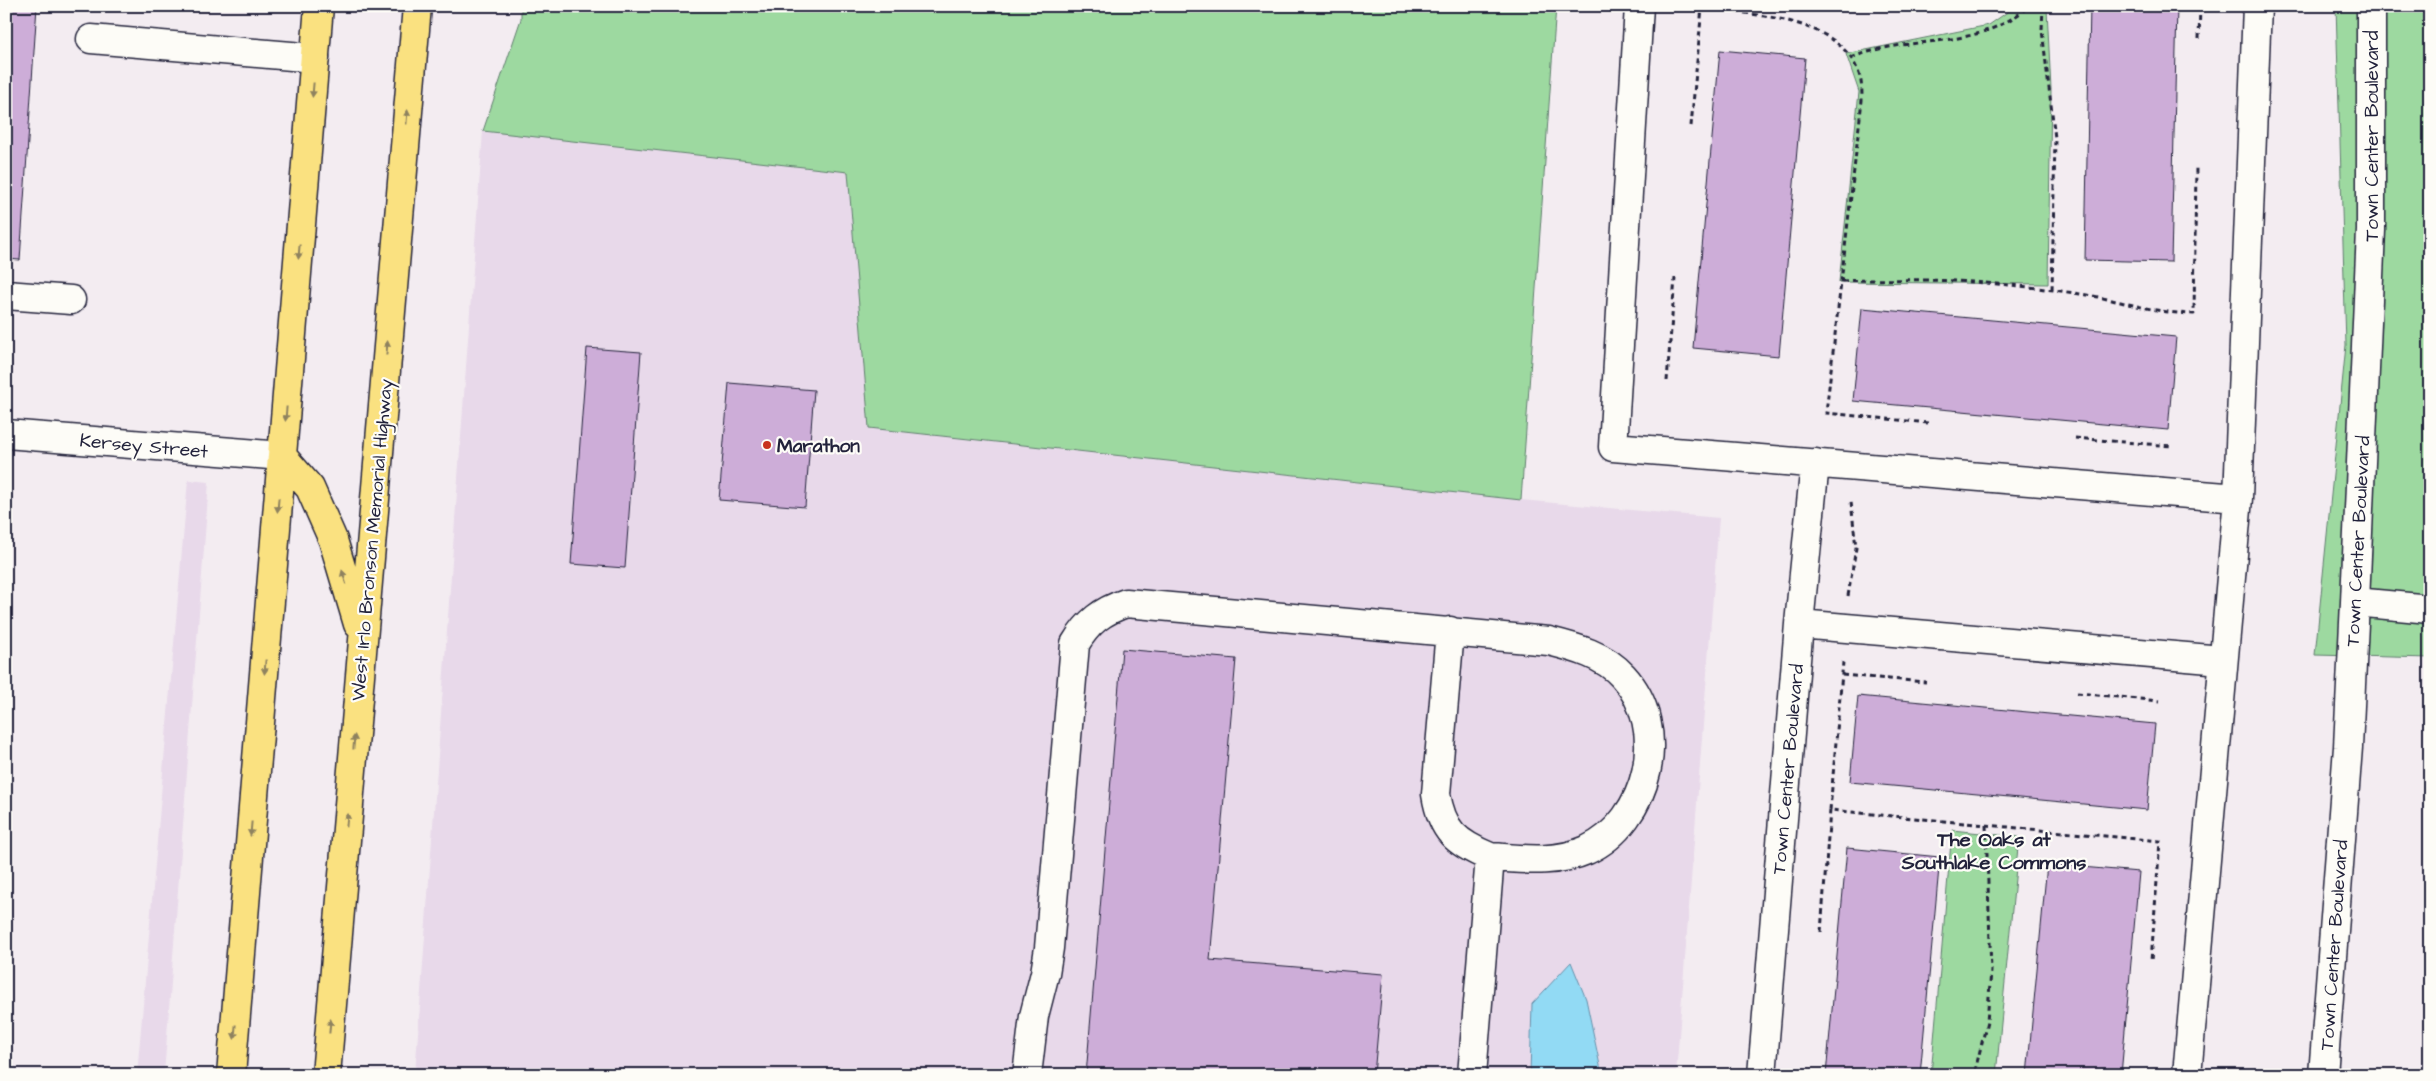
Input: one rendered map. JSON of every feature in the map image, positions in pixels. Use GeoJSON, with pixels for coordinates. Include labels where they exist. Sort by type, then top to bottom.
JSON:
{"type":"FeatureCollection","features":[{"type":"Feature","properties":{"kind":"highway"},"geometry":{"type":"LineString","coordinates":[[231,1075],[320,6]]}},
{"type":"Feature","properties":{"kind":"highway","name":"West Irlo Bronson Memorial Highway"},"geometry":{"type":"LineString","coordinates":[[326,1075],[416,6]]}},
{"type":"Feature","properties":{"kind":"highway"},"geometry":{"type":"LineString","coordinates":[[282,456],[310,488],[333,540],[362,640]]}},
{"type":"Feature","properties":{"kind":"street"},"geometry":{"type":"LineString","coordinates":[[1639,6],[1613,447],[2238,498]]}},
{"type":"Feature","properties":{"kind":"street"},"geometry":{"type":"LineString","coordinates":[[2187,1075],[2222,660],[2238,498],[2257,6]]}},
{"type":"Feature","properties":{"kind":"street","name":"Town Center Boulevard"},"geometry":{"type":"LineString","coordinates":[[2323,1075],[2348,747],[2371,230],[2371,6]]}},
{"type":"Feature","properties":{"kind":"street"},"geometry":{"type":"LineString","coordinates":[[91,39],[315,58]]}},
{"type":"Feature","properties":{"kind":"street"},"geometry":{"type":"LineString","coordinates":[[6,295],[71,300]]}},
{"type":"Feature","properties":{"kind":"street","name":"Kersey Street"},"geometry":{"type":"LineString","coordinates":[[6,434],[282,456]]}},
{"type":"Feature","properties":{"kind":"street","name":"Town Center Boulevard"},"geometry":{"type":"LineString","coordinates":[[1762,1075],[1799,624],[1815,463]]}},
{"type":"Feature","properties":{"kind":"street"},"geometry":{"type":"LineString","coordinates":[[2354,602],[2430,609]]}},
{"type":"Feature","properties":{"kind":"street"},"geometry":{"type":"LineString","coordinates":[[1027,1075],[1034,1016],[1046,974],[1050,948],[1072,658],[1075,644],[1083,630],[1096,617],[1109,609],[1126,603],[1450,631],[1550,641],[1579,648],[1604,660],[1624,676],[1647,718],[1649,745],[1647,773],[1639,797],[1625,820],[1609,838],[1586,850],[1566,857],[1544,861],[1490,857],[1468,848],[1450,834],[1439,814],[1436,794],[1450,631]]}},
{"type":"Feature","properties":{"kind":"street"},"geometry":{"type":"LineString","coordinates":[[1799,624],[2222,660]]}},
{"type":"Feature","properties":{"kind":"street"},"geometry":{"type":"LineString","coordinates":[[1472,1075],[1490,857]]}},
{"type":"Feature","properties":{"kind":"path"},"geometry":{"type":"LineString","coordinates":[[1851,58],[1868,51],[1893,46],[1964,39],[2014,19],[2029,6]]}},
{"type":"Feature","properties":{"kind":"path"},"geometry":{"type":"LineString","coordinates":[[2043,6],[2042,30],[2055,138],[2052,290]]}},
{"type":"Feature","properties":{"kind":"path"},"geometry":{"type":"LineString","coordinates":[[2199,39],[2200,6]]}},
{"type":"Feature","properties":{"kind":"path"},"geometry":{"type":"LineString","coordinates":[[1691,126],[1702,7],[1799,24],[1824,33],[1841,45],[1851,58],[1861,78],[1862,100],[1826,413],[1928,423]]}},
{"type":"Feature","properties":{"kind":"path"},"geometry":{"type":"LineString","coordinates":[[1842,281],[1943,279],[2052,290],[2094,296],[2165,314],[2194,314],[2196,167]]}},
{"type":"Feature","properties":{"kind":"path"},"geometry":{"type":"LineString","coordinates":[[1667,381],[1676,278]]}},
{"type":"Feature","properties":{"kind":"path"},"geometry":{"type":"LineString","coordinates":[[2075,438],[2172,446]]}},
{"type":"Feature","properties":{"kind":"path"},"geometry":{"type":"LineString","coordinates":[[1842,675],[1926,682]]}},
{"type":"Feature","properties":{"kind":"path"},"geometry":{"type":"LineString","coordinates":[[2077,693],[2160,701]]}},
{"type":"Feature","properties":{"kind":"path"},"geometry":{"type":"LineString","coordinates":[[1821,932],[1830,810],[2160,842],[2151,961]]}},
{"type":"Feature","properties":{"kind":"path"},"geometry":{"type":"LineString","coordinates":[[1974,1075],[1987,1022],[1991,971],[1986,825]]}},
{"type":"Feature","properties":{"kind":"shaded area"},"geometry":{"type":"Polygon","coordinates":[[[483,131],[848,172],[869,428],[1521,500],[1719,518],[1676,1075],[1602,1075],[1586,999],[1532,1004],[1530,1075],[415,1075],[483,131]]]}},
{"type":"Feature","properties":{"kind":"shaded area"},"geometry":{"type":"Polygon","coordinates":[[[188,480],[209,482],[164,1075],[137,1075],[188,480]]]}},
{"type":"Feature","properties":{"kind":"green space"},"geometry":{"type":"Polygon","coordinates":[[[521,6],[1556,6],[1521,500],[869,428],[848,172],[483,131],[521,19],[521,6]]]}},
{"type":"Feature","properties":{"kind":"green space"},"geometry":{"type":"Polygon","coordinates":[[[2016,6],[2047,9],[2051,89],[2048,284],[1839,282],[1859,92],[1846,54],[1989,25],[2016,6]]]}},
{"type":"Feature","properties":{"kind":"green space"},"geometry":{"type":"Polygon","coordinates":[[[2336,6],[2430,6],[2430,658],[2315,655],[2346,345],[2336,6]]]}},
{"type":"Feature","properties":{"kind":"green space"},"geometry":{"type":"Polygon","coordinates":[[[1952,830],[2019,837],[1996,1075],[1931,1075],[1952,830]]]}},
{"type":"Feature","properties":{"kind":"water"},"geometry":{"type":"Polygon","coordinates":[[[1571,962],[1586,999],[1602,1075],[1530,1075],[1532,1004],[1571,962]]]}},
{"type":"Feature","properties":{"kind":"building"},"geometry":{"type":"Polygon","coordinates":[[[6,6],[37,6],[20,260],[6,259],[6,6]]]}},
{"type":"Feature","properties":{"kind":"building"},"geometry":{"type":"Polygon","coordinates":[[[2090,6],[2177,6],[2171,262],[2085,260],[2090,6]]]}},
{"type":"Feature","properties":{"kind":"building"},"geometry":{"type":"Polygon","coordinates":[[[1720,50],[1805,58],[1779,356],[1693,348],[1720,50]]]}},
{"type":"Feature","properties":{"kind":"building"},"geometry":{"type":"Polygon","coordinates":[[[1862,308],[2176,337],[2168,430],[1853,401],[1862,308]]]}},
{"type":"Feature","properties":{"kind":"building"},"geometry":{"type":"Polygon","coordinates":[[[587,348],[641,352],[625,568],[571,564],[587,348]]]}},
{"type":"Feature","properties":{"kind":"building","name":"Marathon"},"geometry":{"type":"Polygon","coordinates":[[[729,383],[814,390],[805,507],[719,500],[729,383]]]}},
{"type":"Feature","properties":{"kind":"building"},"geometry":{"type":"Polygon","coordinates":[[[1122,649],[1236,659],[1210,960],[1383,974],[1374,1075],[1086,1075],[1122,649]]]}},
{"type":"Feature","properties":{"kind":"building"},"geometry":{"type":"Polygon","coordinates":[[[1858,696],[2155,724],[2147,810],[1850,782],[1858,696]]]}},
{"type":"Feature","properties":{"kind":"building"},"geometry":{"type":"Polygon","coordinates":[[[1847,848],[1940,857],[1920,1075],[1826,1075],[1847,848]]]}},
{"type":"Feature","properties":{"kind":"building"},"geometry":{"type":"Polygon","coordinates":[[[2047,864],[2139,872],[2121,1075],[2027,1075],[2047,864]]]}},
{"type":"Feature","properties":{"kind":"place","name":"Marathon"},"geometry":{"type":"Point","coordinates":[767,445]}},
{"type":"Feature","properties":{"kind":"district","name":"The Oaks at Southlake Commons"},"geometry":{"type":"Point","coordinates":[1994,850]}}]}
